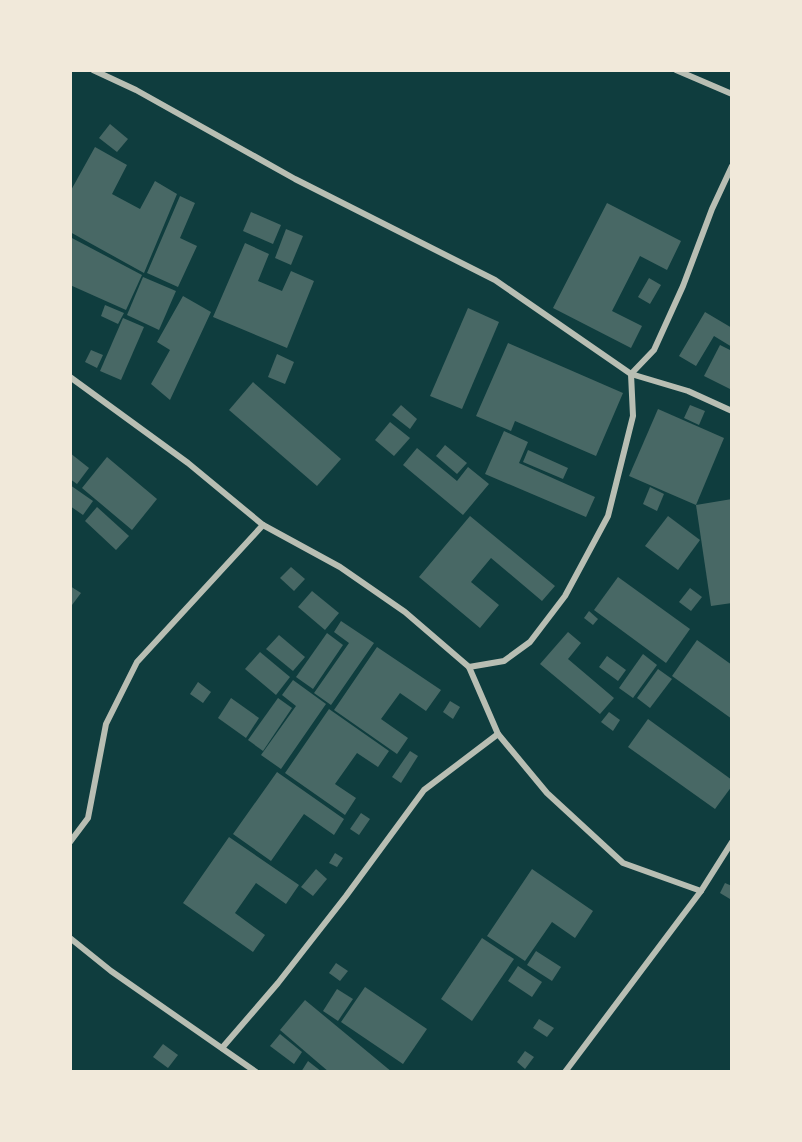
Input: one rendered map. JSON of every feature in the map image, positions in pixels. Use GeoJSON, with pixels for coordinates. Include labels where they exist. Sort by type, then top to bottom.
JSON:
{"type":"FeatureCollection","features":[{"type":"Feature","properties":{"kind":"street"},"geometry":{"type":"LineString","coordinates":[[93,70],[136,90],[295,179],[495,280],[631,374],[688,391],[732,411]]}},
{"type":"Feature","properties":{"kind":"street"},"geometry":{"type":"LineString","coordinates":[[676,70],[732,94]]}},
{"type":"Feature","properties":{"kind":"street"},"geometry":{"type":"LineString","coordinates":[[470,667],[504,661],[530,642],[565,596],[608,516],[633,416],[631,374],[654,350],[732,166]]}},
{"type":"Feature","properties":{"kind":"street"},"geometry":{"type":"LineString","coordinates":[[70,377],[188,463],[263,525],[349,573],[405,612],[470,667],[498,734],[547,793],[623,863],[701,891]]}},
{"type":"Feature","properties":{"kind":"street"},"geometry":{"type":"LineString","coordinates":[[70,842],[88,818],[106,724],[137,662],[263,525]]}},
{"type":"Feature","properties":{"kind":"street"},"geometry":{"type":"LineString","coordinates":[[222,1048],[278,983],[424,790],[498,734]]}},
{"type":"Feature","properties":{"kind":"street"},"geometry":{"type":"LineString","coordinates":[[565,1071],[701,891],[732,842]]}},
{"type":"Feature","properties":{"kind":"street"},"geometry":{"type":"LineString","coordinates":[[70,938],[111,971],[256,1071]]}},
{"type":"Feature","properties":{"kind":"building"},"geometry":{"type":"Polygon","coordinates":[[[110,124],[128,139],[117,152],[99,138],[110,124]]]}},
{"type":"Feature","properties":{"kind":"building"},"geometry":{"type":"Polygon","coordinates":[[[95,147],[127,165],[112,194],[140,209],[155,181],[177,194],[144,273],[70,232],[70,192],[95,147]]]}},
{"type":"Feature","properties":{"kind":"building"},"geometry":{"type":"Polygon","coordinates":[[[180,196],[195,203],[180,238],[197,246],[178,287],[147,273],[180,196]]]}},
{"type":"Feature","properties":{"kind":"building"},"geometry":{"type":"Polygon","coordinates":[[[607,203],[681,241],[667,270],[640,256],[612,311],[642,326],[631,348],[553,308],[607,203]]]}},
{"type":"Feature","properties":{"kind":"building"},"geometry":{"type":"Polygon","coordinates":[[[251,212],[281,225],[273,244],[243,231],[251,212]]]}},
{"type":"Feature","properties":{"kind":"building"},"geometry":{"type":"Polygon","coordinates":[[[286,229],[303,236],[291,265],[275,258],[286,229]]]}},
{"type":"Feature","properties":{"kind":"building"},"geometry":{"type":"Polygon","coordinates":[[[70,237],[142,275],[126,310],[70,285],[70,237]]]}},
{"type":"Feature","properties":{"kind":"building"},"geometry":{"type":"Polygon","coordinates":[[[245,243],[269,254],[258,281],[282,291],[291,271],[314,281],[287,348],[213,317],[245,243]]]}},
{"type":"Feature","properties":{"kind":"building"},"geometry":{"type":"Polygon","coordinates":[[[143,277],[176,291],[159,330],[127,315],[143,277]]]}},
{"type":"Feature","properties":{"kind":"building"},"geometry":{"type":"Polygon","coordinates":[[[649,278],[661,285],[650,304],[638,297],[649,278]]]}},
{"type":"Feature","properties":{"kind":"building"},"geometry":{"type":"Polygon","coordinates":[[[183,296],[211,312],[170,400],[151,384],[170,350],[157,342],[183,296]]]}},
{"type":"Feature","properties":{"kind":"building"},"geometry":{"type":"Polygon","coordinates":[[[105,305],[124,313],[118,324],[101,316],[105,305]]]}},
{"type":"Feature","properties":{"kind":"building"},"geometry":{"type":"Polygon","coordinates":[[[468,308],[499,322],[462,409],[430,396],[468,308]]]}},
{"type":"Feature","properties":{"kind":"building"},"geometry":{"type":"Polygon","coordinates":[[[705,312],[732,328],[732,347],[714,336],[696,366],[679,356],[705,312]]]}},
{"type":"Feature","properties":{"kind":"building"},"geometry":{"type":"Polygon","coordinates":[[[123,318],[144,327],[121,380],[100,371],[123,318]]]}},
{"type":"Feature","properties":{"kind":"building"},"geometry":{"type":"Polygon","coordinates":[[[508,343],[623,393],[596,456],[515,421],[511,431],[476,416],[508,343]]]}},
{"type":"Feature","properties":{"kind":"building"},"geometry":{"type":"Polygon","coordinates":[[[720,345],[732,351],[732,390],[704,376],[720,345]]]}},
{"type":"Feature","properties":{"kind":"building"},"geometry":{"type":"Polygon","coordinates":[[[91,350],[103,355],[97,368],[85,362],[91,350]]]}},
{"type":"Feature","properties":{"kind":"building"},"geometry":{"type":"Polygon","coordinates":[[[277,354],[294,362],[285,384],[268,377],[277,354]]]}},
{"type":"Feature","properties":{"kind":"building"},"geometry":{"type":"Polygon","coordinates":[[[253,382],[341,459],[317,486],[229,410],[253,382]]]}},
{"type":"Feature","properties":{"kind":"building"},"geometry":{"type":"Polygon","coordinates":[[[401,405],[417,419],[410,429],[392,415],[401,405]]]}},
{"type":"Feature","properties":{"kind":"building"},"geometry":{"type":"Polygon","coordinates":[[[690,405],[705,411],[699,425],[684,418],[690,405]]]}},
{"type":"Feature","properties":{"kind":"building"},"geometry":{"type":"Polygon","coordinates":[[[658,409],[724,438],[696,505],[629,476],[658,409]]]}},
{"type":"Feature","properties":{"kind":"building"},"geometry":{"type":"Polygon","coordinates":[[[390,422],[410,438],[394,456],[375,440],[390,422]]]}},
{"type":"Feature","properties":{"kind":"building"},"geometry":{"type":"Polygon","coordinates":[[[504,431],[528,442],[519,463],[595,497],[586,517],[485,474],[504,431]]]}},
{"type":"Feature","properties":{"kind":"building"},"geometry":{"type":"Polygon","coordinates":[[[445,445],[467,463],[457,474],[436,456],[445,445]]]}},
{"type":"Feature","properties":{"kind":"building"},"geometry":{"type":"Polygon","coordinates":[[[417,448],[457,481],[468,467],[489,484],[463,515],[403,465],[417,448]]]}},
{"type":"Feature","properties":{"kind":"building"},"geometry":{"type":"Polygon","coordinates":[[[528,450],[568,468],[563,479],[523,462],[528,450]]]}},
{"type":"Feature","properties":{"kind":"building"},"geometry":{"type":"Polygon","coordinates":[[[70,453],[89,468],[77,484],[70,479],[70,453]]]}},
{"type":"Feature","properties":{"kind":"building"},"geometry":{"type":"Polygon","coordinates":[[[107,457],[157,499],[132,530],[82,488],[107,457]]]}},
{"type":"Feature","properties":{"kind":"building"},"geometry":{"type":"Polygon","coordinates":[[[70,485],[93,501],[83,515],[70,506],[70,485]]]}},
{"type":"Feature","properties":{"kind":"building"},"geometry":{"type":"Polygon","coordinates":[[[650,487],[664,494],[657,511],[643,504],[650,487]]]}},
{"type":"Feature","properties":{"kind":"building"},"geometry":{"type":"Polygon","coordinates":[[[732,499],[732,603],[711,606],[696,505],[732,499]]]}},
{"type":"Feature","properties":{"kind":"building"},"geometry":{"type":"Polygon","coordinates":[[[97,507],[129,536],[116,550],[85,521],[97,507]]]}},
{"type":"Feature","properties":{"kind":"building"},"geometry":{"type":"Polygon","coordinates":[[[470,516],[555,586],[542,601],[491,558],[471,582],[499,605],[480,628],[419,577],[470,516]]]}},
{"type":"Feature","properties":{"kind":"building"},"geometry":{"type":"Polygon","coordinates":[[[668,516],[700,540],[678,570],[645,546],[668,516]]]}},
{"type":"Feature","properties":{"kind":"building"},"geometry":{"type":"Polygon","coordinates":[[[291,567],[305,579],[294,591],[280,578],[291,567]]]}},
{"type":"Feature","properties":{"kind":"building"},"geometry":{"type":"Polygon","coordinates":[[[618,577],[690,629],[666,663],[594,610],[618,577]]]}},
{"type":"Feature","properties":{"kind":"building"},"geometry":{"type":"Polygon","coordinates":[[[70,586],[81,593],[72,605],[70,604],[70,586]]]}},
{"type":"Feature","properties":{"kind":"building"},"geometry":{"type":"Polygon","coordinates":[[[690,588],[702,597],[691,611],[679,602],[690,588]]]}},
{"type":"Feature","properties":{"kind":"building"},"geometry":{"type":"Polygon","coordinates":[[[312,591],[339,613],[325,630],[298,607],[312,591]]]}},
{"type":"Feature","properties":{"kind":"building"},"geometry":{"type":"Polygon","coordinates":[[[589,611],[598,619],[593,625],[584,618],[589,611]]]}},
{"type":"Feature","properties":{"kind":"building"},"geometry":{"type":"Polygon","coordinates":[[[341,621],[374,643],[331,705],[314,693],[349,643],[334,632],[341,621]]]}},
{"type":"Feature","properties":{"kind":"building"},"geometry":{"type":"Polygon","coordinates":[[[568,632],[581,643],[568,659],[614,698],[600,714],[540,664],[568,632]]]}},
{"type":"Feature","properties":{"kind":"building"},"geometry":{"type":"Polygon","coordinates":[[[327,633],[343,645],[313,689],[296,677],[327,633]]]}},
{"type":"Feature","properties":{"kind":"building"},"geometry":{"type":"Polygon","coordinates":[[[279,635],[305,657],[293,671],[266,649],[279,635]]]}},
{"type":"Feature","properties":{"kind":"building"},"geometry":{"type":"Polygon","coordinates":[[[697,640],[732,665],[732,719],[672,676],[697,640]]]}},
{"type":"Feature","properties":{"kind":"building"},"geometry":{"type":"Polygon","coordinates":[[[377,647],[441,690],[426,711],[400,693],[381,719],[408,738],[397,754],[334,710],[377,647]]]}},
{"type":"Feature","properties":{"kind":"building"},"geometry":{"type":"Polygon","coordinates":[[[260,652],[290,677],[276,695],[245,669],[260,652]]]}},
{"type":"Feature","properties":{"kind":"building"},"geometry":{"type":"Polygon","coordinates":[[[643,654],[657,665],[633,698],[619,688],[643,654]]]}},
{"type":"Feature","properties":{"kind":"building"},"geometry":{"type":"Polygon","coordinates":[[[607,656],[626,670],[618,681],[599,667],[607,656]]]}},
{"type":"Feature","properties":{"kind":"building"},"geometry":{"type":"Polygon","coordinates":[[[658,669],[672,679],[650,708],[637,698],[658,669]]]}},
{"type":"Feature","properties":{"kind":"building"},"geometry":{"type":"Polygon","coordinates":[[[293,680],[326,704],[281,769],[261,755],[296,706],[282,695],[293,680]]]}},
{"type":"Feature","properties":{"kind":"building"},"geometry":{"type":"Polygon","coordinates":[[[198,682],[211,692],[203,703],[190,694],[198,682]]]}},
{"type":"Feature","properties":{"kind":"building"},"geometry":{"type":"Polygon","coordinates":[[[231,698],[259,718],[246,738],[218,718],[231,698]]]}},
{"type":"Feature","properties":{"kind":"building"},"geometry":{"type":"Polygon","coordinates":[[[278,698],[292,708],[263,751],[248,740],[278,698]]]}},
{"type":"Feature","properties":{"kind":"building"},"geometry":{"type":"Polygon","coordinates":[[[450,701],[460,707],[453,719],[443,712],[450,701]]]}},
{"type":"Feature","properties":{"kind":"building"},"geometry":{"type":"Polygon","coordinates":[[[329,709],[389,751],[378,767],[357,753],[335,784],[356,798],[345,815],[285,773],[329,709]]]}},
{"type":"Feature","properties":{"kind":"building"},"geometry":{"type":"Polygon","coordinates":[[[609,712],[620,720],[613,731],[601,722],[609,712]]]}},
{"type":"Feature","properties":{"kind":"building"},"geometry":{"type":"Polygon","coordinates":[[[648,719],[732,780],[732,786],[715,809],[628,747],[648,719]]]}},
{"type":"Feature","properties":{"kind":"building"},"geometry":{"type":"Polygon","coordinates":[[[410,751],[418,756],[401,783],[392,777],[410,751]]]}},
{"type":"Feature","properties":{"kind":"building"},"geometry":{"type":"Polygon","coordinates":[[[277,772],[344,819],[334,835],[304,814],[271,861],[233,834],[277,772]]]}},
{"type":"Feature","properties":{"kind":"building"},"geometry":{"type":"Polygon","coordinates":[[[361,813],[370,819],[359,835],[350,829],[361,813]]]}},
{"type":"Feature","properties":{"kind":"building"},"geometry":{"type":"Polygon","coordinates":[[[229,837],[299,885],[286,904],[256,883],[235,913],[265,935],[253,952],[183,903],[229,837]]]}},
{"type":"Feature","properties":{"kind":"building"},"geometry":{"type":"Polygon","coordinates":[[[335,853],[343,858],[337,867],[329,863],[335,853]]]}},
{"type":"Feature","properties":{"kind":"building"},"geometry":{"type":"Polygon","coordinates":[[[316,869],[327,879],[313,896],[301,887],[316,869]]]}},
{"type":"Feature","properties":{"kind":"building"},"geometry":{"type":"Polygon","coordinates":[[[532,869],[593,911],[575,938],[552,922],[525,961],[487,936],[532,869]]]}},
{"type":"Feature","properties":{"kind":"building"},"geometry":{"type":"Polygon","coordinates":[[[725,883],[732,886],[730,899],[720,893],[725,883]]]}},
{"type":"Feature","properties":{"kind":"building"},"geometry":{"type":"Polygon","coordinates":[[[482,938],[514,959],[472,1021],[441,999],[482,938]]]}},
{"type":"Feature","properties":{"kind":"building"},"geometry":{"type":"Polygon","coordinates":[[[536,951],[561,967],[552,981],[527,965],[536,951]]]}},
{"type":"Feature","properties":{"kind":"building"},"geometry":{"type":"Polygon","coordinates":[[[336,963],[348,971],[340,981],[329,973],[336,963]]]}},
{"type":"Feature","properties":{"kind":"building"},"geometry":{"type":"Polygon","coordinates":[[[518,966],[542,982],[532,997],[508,981],[518,966]]]}},
{"type":"Feature","properties":{"kind":"building"},"geometry":{"type":"Polygon","coordinates":[[[365,987],[427,1029],[403,1064],[341,1022],[365,987]]]}},
{"type":"Feature","properties":{"kind":"building"},"geometry":{"type":"Polygon","coordinates":[[[337,989],[353,999],[338,1021],[323,1011],[337,989]]]}},
{"type":"Feature","properties":{"kind":"building"},"geometry":{"type":"Polygon","coordinates":[[[305,1000],[392,1072],[329,1072],[280,1030],[305,1000]]]}},
{"type":"Feature","properties":{"kind":"building"},"geometry":{"type":"Polygon","coordinates":[[[539,1019],[554,1028],[547,1037],[533,1028],[539,1019]]]}},
{"type":"Feature","properties":{"kind":"building"},"geometry":{"type":"Polygon","coordinates":[[[280,1034],[302,1052],[294,1064],[270,1046],[280,1034]]]}},
{"type":"Feature","properties":{"kind":"building"},"geometry":{"type":"Polygon","coordinates":[[[163,1044],[178,1055],[168,1068],[153,1057],[163,1044]]]}},
{"type":"Feature","properties":{"kind":"building"},"geometry":{"type":"Polygon","coordinates":[[[525,1051],[534,1057],[525,1069],[517,1062],[525,1051]]]}},
{"type":"Feature","properties":{"kind":"building"},"geometry":{"type":"Polygon","coordinates":[[[308,1061],[322,1072],[301,1072],[308,1061]]]}}]}
